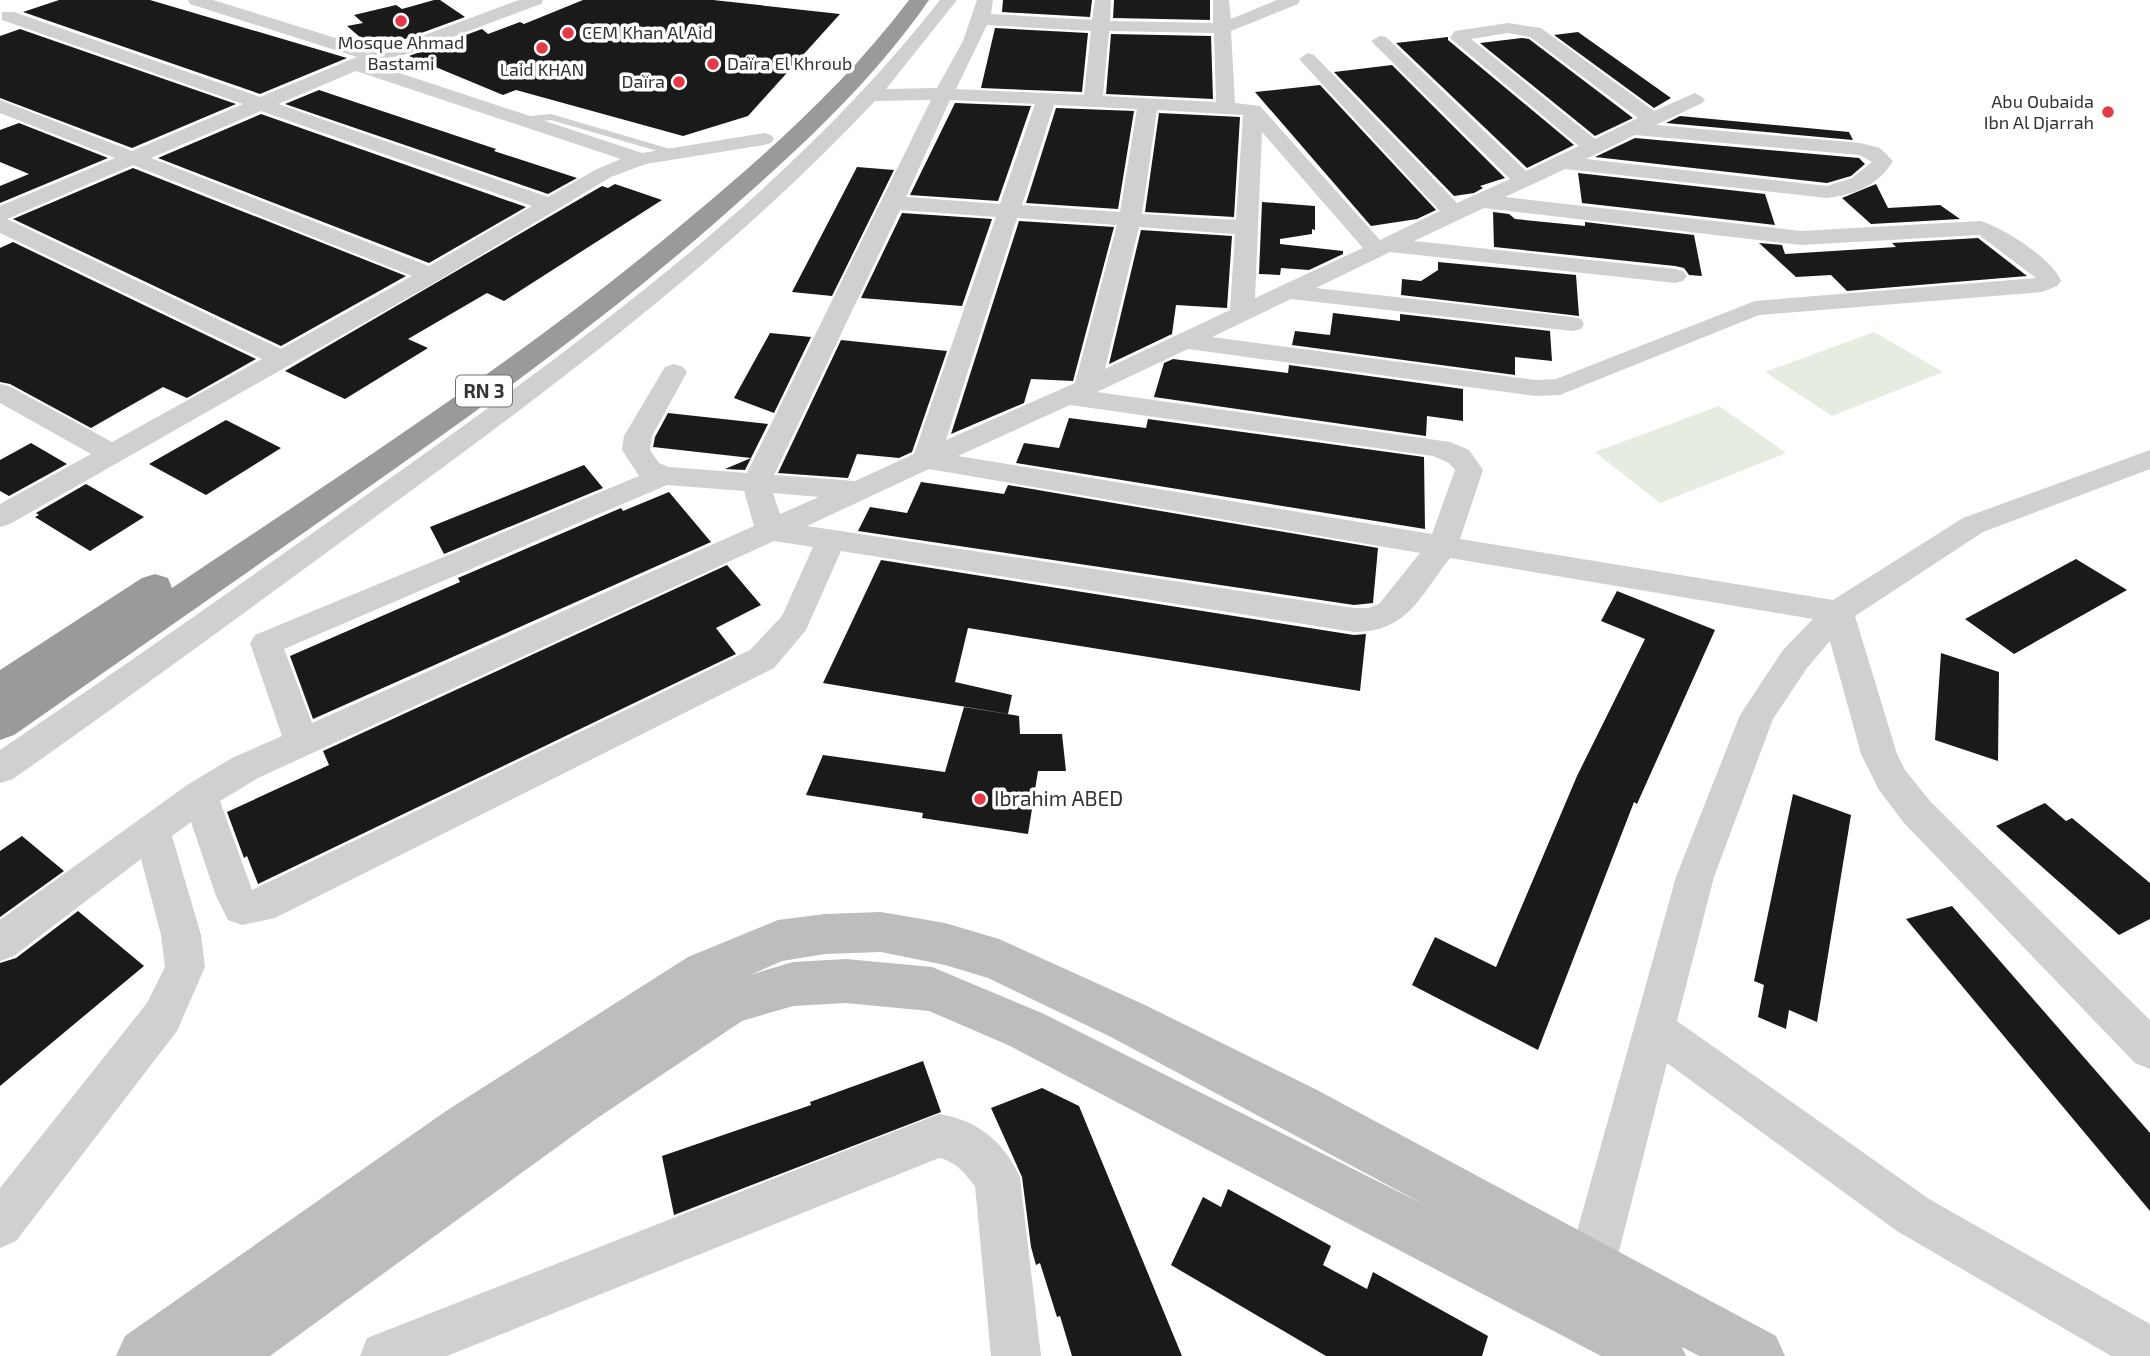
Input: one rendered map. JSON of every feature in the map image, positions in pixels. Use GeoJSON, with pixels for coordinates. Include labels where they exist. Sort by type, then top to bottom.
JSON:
{"type":"FeatureCollection","features":[{"type":"Feature","properties":{"kind":"highway","name":"RN 3"},"geometry":{"type":"LineString","coordinates":[[0,689],[294,496],[514,343],[622,262],[810,97],[868,32],[892,0]]}},
{"type":"Feature","properties":{"kind":"highway","name":"RN 3"},"geometry":{"type":"LineString","coordinates":[[0,724],[430,430],[576,325],[675,246],[756,175],[845,89],[903,23],[919,0]]}},
{"type":"Feature","properties":{"kind":"main road"},"geometry":{"type":"LineString","coordinates":[[145,1356],[464,1129],[705,972],[778,941],[825,934],[881,932],[945,944],[999,960],[1063,993],[1128,1021],[1275,1096],[1581,1287],[1657,1356]]}},
{"type":"Feature","properties":{"kind":"main road"},"geometry":{"type":"LineString","coordinates":[[222,1356],[575,1103],[729,1003],[793,984],[846,981],[932,989],[1025,1029],[1581,1287],[1756,1356]]}},
{"type":"Feature","properties":{"kind":"street"},"geometry":{"type":"LineString","coordinates":[[196,0],[367,54],[398,51],[535,0]]}},
{"type":"Feature","properties":{"kind":"street"},"geometry":{"type":"LineString","coordinates":[[0,769],[220,615],[524,396],[644,300],[789,177],[870,96],[949,0]]}},
{"type":"Feature","properties":{"kind":"street"},"geometry":{"type":"LineString","coordinates":[[1093,101],[1103,0]]}},
{"type":"Feature","properties":{"kind":"street"},"geometry":{"type":"LineString","coordinates":[[1222,0],[1226,108]]}},
{"type":"Feature","properties":{"kind":"street"},"geometry":{"type":"LineString","coordinates":[[770,530],[756,483],[894,203],[984,9],[1099,26],[1223,28],[1292,0]]}},
{"type":"Feature","properties":{"kind":"street"},"geometry":{"type":"LineString","coordinates":[[9,13],[259,104],[550,205]]}},
{"type":"Feature","properties":{"kind":"street"},"geometry":{"type":"LineString","coordinates":[[1561,162],[1827,192],[1839,191],[1878,171],[1883,161],[1873,152],[1860,149],[1642,124],[1535,32],[1508,28],[1461,35],[1459,38],[1592,147]]}},
{"type":"Feature","properties":{"kind":"street"},"geometry":{"type":"LineString","coordinates":[[1380,41],[1524,181]]}},
{"type":"Feature","properties":{"kind":"street"},"geometry":{"type":"LineString","coordinates":[[0,214],[379,54]]}},
{"type":"Feature","properties":{"kind":"street"},"geometry":{"type":"LineString","coordinates":[[1308,59],[1455,214]]}},
{"type":"Feature","properties":{"kind":"street"},"geometry":{"type":"LineString","coordinates":[[354,64],[641,159]]}},
{"type":"Feature","properties":{"kind":"street"},"geometry":{"type":"LineString","coordinates":[[870,96],[943,94],[1254,110],[1383,248],[1675,276]]}},
{"type":"Feature","properties":{"kind":"street"},"geometry":{"type":"LineString","coordinates":[[926,460],[1046,99]]}},
{"type":"Feature","properties":{"kind":"street"},"geometry":{"type":"LineString","coordinates":[[0,943],[200,795],[245,768],[1076,392],[1695,99]]}},
{"type":"Feature","properties":{"kind":"street"},"geometry":{"type":"LineString","coordinates":[[1076,392],[1130,220],[1148,104]]}},
{"type":"Feature","properties":{"kind":"street"},"geometry":{"type":"LineString","coordinates":[[0,106],[431,275]]}},
{"type":"Feature","properties":{"kind":"street"},"geometry":{"type":"LineString","coordinates":[[1242,314],[1254,110]]}},
{"type":"Feature","properties":{"kind":"street"},"geometry":{"type":"LineString","coordinates":[[0,517],[431,275],[604,173],[641,159],[764,139]]}},
{"type":"Feature","properties":{"kind":"street"},"geometry":{"type":"LineString","coordinates":[[1185,341],[1535,388],[1560,387],[1576,383],[1755,308],[2042,285],[2049,281],[2047,275],[1990,231],[1980,228],[1801,238],[1484,201]]}},
{"type":"Feature","properties":{"kind":"street"},"geometry":{"type":"LineString","coordinates":[[894,203],[1247,228]]}},
{"type":"Feature","properties":{"kind":"street"},"geometry":{"type":"LineString","coordinates":[[0,225],[282,359]]}},
{"type":"Feature","properties":{"kind":"street"},"geometry":{"type":"LineString","coordinates":[[1290,292],[1572,324]]}},
{"type":"Feature","properties":{"kind":"street"},"geometry":{"type":"LineString","coordinates":[[674,372],[638,436],[636,450],[649,469],[664,476],[859,490]]}},
{"type":"Feature","properties":{"kind":"street"},"geometry":{"type":"LineString","coordinates":[[770,530],[1354,620],[1373,620],[1390,612],[1443,545],[1469,470],[1464,459],[1449,450],[1076,392]]}},
{"type":"Feature","properties":{"kind":"street"},"geometry":{"type":"LineString","coordinates":[[1,394],[112,454]]}},
{"type":"Feature","properties":{"kind":"street"},"geometry":{"type":"LineString","coordinates":[[1581,1287],[1655,1030],[1695,877],[1758,715],[1795,659],[1838,612],[1973,525],[2150,459]]}},
{"type":"Feature","properties":{"kind":"street"},"geometry":{"type":"LineString","coordinates":[[926,460],[1838,612]]}},
{"type":"Feature","properties":{"kind":"street"},"geometry":{"type":"LineString","coordinates":[[266,643],[664,476]]}},
{"type":"Feature","properties":{"kind":"street"},"geometry":{"type":"LineString","coordinates":[[200,795],[235,896],[242,908],[261,906],[762,659],[794,622],[831,540]]}},
{"type":"Feature","properties":{"kind":"street"},"geometry":{"type":"LineString","coordinates":[[1838,612],[1879,754],[1892,780],[1917,812],[2150,1049]]}},
{"type":"Feature","properties":{"kind":"street"},"geometry":{"type":"LineString","coordinates":[[220,615],[266,643],[301,741]]}},
{"type":"Feature","properties":{"kind":"street"},"geometry":{"type":"LineString","coordinates":[[0,1225],[162,1017],[185,967],[181,935],[152,830]]}},
{"type":"Feature","properties":{"kind":"street"},"geometry":{"type":"LineString","coordinates":[[1655,1030],[1913,1215],[2150,1351]]}},
{"type":"Feature","properties":{"kind":"street"},"geometry":{"type":"LineString","coordinates":[[385,1356],[939,1136],[956,1139],[979,1155],[997,1178],[1017,1356]]}},
{"type":"Feature","properties":{"kind":"lane"},"geometry":{"type":"LineString","coordinates":[[521,120],[551,117],[674,153]]}},
{"type":"Feature","properties":{"kind":"shaded area"},"geometry":{"type":"Polygon","coordinates":[[[1874,332],[1943,372],[1832,416],[1765,372],[1874,332]]]}},
{"type":"Feature","properties":{"kind":"shaded area"},"geometry":{"type":"Polygon","coordinates":[[[1719,406],[1786,453],[1660,503],[1595,452],[1719,406]]]}},
{"type":"Feature","properties":{"kind":"building"},"geometry":{"type":"Polygon","coordinates":[[[59,0],[150,0],[347,58],[260,94],[23,12],[59,0]]]}},
{"type":"Feature","properties":{"kind":"building"},"geometry":{"type":"Polygon","coordinates":[[[440,0],[465,17],[394,43],[369,45],[347,26],[363,23],[354,15],[396,5],[402,9],[440,0]]]}},
{"type":"Feature","properties":{"kind":"building"},"geometry":{"type":"Polygon","coordinates":[[[583,0],[713,0],[840,14],[748,116],[683,136],[516,90],[503,95],[409,56],[482,29],[488,34],[520,22],[524,24],[583,0]]]}},
{"type":"Feature","properties":{"kind":"building"},"geometry":{"type":"Polygon","coordinates":[[[1003,0],[1092,0],[1090,17],[1002,12],[1003,0]]]}},
{"type":"Feature","properties":{"kind":"building"},"geometry":{"type":"Polygon","coordinates":[[[1114,0],[1210,0],[1210,20],[1113,18],[1114,0]]]}},
{"type":"Feature","properties":{"kind":"building"},"geometry":{"type":"Polygon","coordinates":[[[995,28],[1088,33],[1082,92],[981,88],[995,28]]]}},
{"type":"Feature","properties":{"kind":"building"},"geometry":{"type":"Polygon","coordinates":[[[20,29],[236,104],[132,148],[0,98],[0,36],[20,29]]]}},
{"type":"Feature","properties":{"kind":"building"},"geometry":{"type":"Polygon","coordinates":[[[1578,32],[1671,98],[1654,108],[1554,35],[1578,32]]]}},
{"type":"Feature","properties":{"kind":"building"},"geometry":{"type":"Polygon","coordinates":[[[1111,34],[1211,36],[1213,99],[1106,94],[1111,34]]]}},
{"type":"Feature","properties":{"kind":"building"},"geometry":{"type":"Polygon","coordinates":[[[1448,37],[1448,40],[1574,145],[1527,168],[1396,43],[1448,37]]]}},
{"type":"Feature","properties":{"kind":"building"},"geometry":{"type":"Polygon","coordinates":[[[1529,39],[1633,118],[1595,136],[1480,43],[1529,39]]]}},
{"type":"Feature","properties":{"kind":"building"},"geometry":{"type":"Polygon","coordinates":[[[1392,65],[1505,178],[1480,186],[1483,188],[1474,193],[1454,196],[1334,72],[1392,65]]]}},
{"type":"Feature","properties":{"kind":"building"},"geometry":{"type":"Polygon","coordinates":[[[1320,85],[1436,210],[1417,219],[1371,226],[1255,92],[1320,85]]]}},
{"type":"Feature","properties":{"kind":"building"},"geometry":{"type":"Polygon","coordinates":[[[319,90],[577,178],[548,194],[285,104],[319,90]]]}},
{"type":"Feature","properties":{"kind":"building"},"geometry":{"type":"Polygon","coordinates":[[[955,103],[1031,106],[998,201],[910,195],[955,103]]]}},
{"type":"Feature","properties":{"kind":"building"},"geometry":{"type":"Polygon","coordinates":[[[1056,108],[1134,111],[1118,209],[1026,203],[1056,108]]]}},
{"type":"Feature","properties":{"kind":"building"},"geometry":{"type":"Polygon","coordinates":[[[1159,113],[1240,117],[1234,217],[1145,212],[1159,113]]]}},
{"type":"Feature","properties":{"kind":"building"},"geometry":{"type":"Polygon","coordinates":[[[261,114],[526,207],[429,263],[158,158],[261,114]]]}},
{"type":"Feature","properties":{"kind":"building"},"geometry":{"type":"Polygon","coordinates":[[[1680,116],[1849,132],[1853,140],[1666,123],[1680,116]]]}},
{"type":"Feature","properties":{"kind":"building"},"geometry":{"type":"Polygon","coordinates":[[[19,123],[108,158],[0,203],[0,186],[29,174],[0,162],[0,130],[19,123]]]}},
{"type":"Feature","properties":{"kind":"building"},"geometry":{"type":"Polygon","coordinates":[[[1635,138],[1859,158],[1865,164],[1851,176],[1827,183],[1595,157],[1635,138]]]}},
{"type":"Feature","properties":{"kind":"building"},"geometry":{"type":"Polygon","coordinates":[[[857,167],[894,170],[832,296],[792,292],[857,167]]]}},
{"type":"Feature","properties":{"kind":"building"},"geometry":{"type":"Polygon","coordinates":[[[133,168],[406,276],[281,346],[13,219],[133,168]]]}},
{"type":"Feature","properties":{"kind":"building"},"geometry":{"type":"Polygon","coordinates":[[[1578,173],[1765,194],[1775,225],[1582,203],[1578,173]]]}},
{"type":"Feature","properties":{"kind":"building"},"geometry":{"type":"Polygon","coordinates":[[[615,184],[662,200],[504,301],[487,293],[408,339],[428,348],[345,399],[285,371],[602,186],[608,188],[615,184]]]}},
{"type":"Feature","properties":{"kind":"building"},"geometry":{"type":"Polygon","coordinates":[[[1876,184],[1888,208],[1940,205],[1960,219],[1871,224],[1842,198],[1876,184]]]}},
{"type":"Feature","properties":{"kind":"building"},"geometry":{"type":"Polygon","coordinates":[[[1262,202],[1315,206],[1315,230],[1312,229],[1312,234],[1280,239],[1280,244],[1343,251],[1343,254],[1309,270],[1281,268],[1280,275],[1259,274],[1262,202]]]}},
{"type":"Feature","properties":{"kind":"building"},"geometry":{"type":"Polygon","coordinates":[[[1493,212],[1509,214],[1515,219],[1585,226],[1585,222],[1694,235],[1702,276],[1689,275],[1684,268],[1675,266],[1494,247],[1493,212]]]}},
{"type":"Feature","properties":{"kind":"building"},"geometry":{"type":"Polygon","coordinates":[[[902,213],[992,219],[962,306],[861,298],[902,213]]]}},
{"type":"Feature","properties":{"kind":"building"},"geometry":{"type":"Polygon","coordinates":[[[1019,221],[1114,227],[1073,381],[1031,379],[1024,403],[951,434],[1019,221]]]}},
{"type":"Feature","properties":{"kind":"building"},"geometry":{"type":"Polygon","coordinates":[[[1141,230],[1232,236],[1227,308],[1176,305],[1172,334],[1109,364],[1141,230]]]}},
{"type":"Feature","properties":{"kind":"building"},"geometry":{"type":"Polygon","coordinates":[[[1978,238],[2027,276],[1847,291],[1831,275],[1796,277],[1759,243],[1782,245],[1785,254],[1896,247],[1892,243],[1978,238]]]}},
{"type":"Feature","properties":{"kind":"building"},"geometry":{"type":"Polygon","coordinates":[[[13,242],[256,359],[187,398],[163,387],[91,428],[10,384],[0,382],[0,248],[13,242]]]}},
{"type":"Feature","properties":{"kind":"building"},"geometry":{"type":"Polygon","coordinates":[[[1438,262],[1576,275],[1579,316],[1401,295],[1402,279],[1421,281],[1438,270],[1438,262]]]}},
{"type":"Feature","properties":{"kind":"building"},"geometry":{"type":"Polygon","coordinates":[[[1333,313],[1400,321],[1400,314],[1550,331],[1552,361],[1515,357],[1515,375],[1292,345],[1295,331],[1330,335],[1333,313]]]}},
{"type":"Feature","properties":{"kind":"building"},"geometry":{"type":"Polygon","coordinates":[[[770,333],[811,337],[774,413],[734,398],[770,333]]]}},
{"type":"Feature","properties":{"kind":"building"},"geometry":{"type":"Polygon","coordinates":[[[841,340],[947,351],[912,452],[899,458],[857,454],[848,478],[778,473],[841,340]]]}},
{"type":"Feature","properties":{"kind":"building"},"geometry":{"type":"Polygon","coordinates":[[[1173,359],[1288,373],[1289,365],[1463,389],[1463,421],[1427,416],[1426,436],[1154,397],[1164,363],[1173,359]]]}},
{"type":"Feature","properties":{"kind":"building"},"geometry":{"type":"Polygon","coordinates":[[[668,413],[768,424],[751,458],[653,447],[655,437],[668,413]]]}},
{"type":"Feature","properties":{"kind":"building"},"geometry":{"type":"Polygon","coordinates":[[[1069,418],[1146,428],[1148,419],[1424,457],[1425,529],[1016,463],[1024,443],[1059,448],[1069,418]]]}},
{"type":"Feature","properties":{"kind":"building"},"geometry":{"type":"Polygon","coordinates":[[[226,420],[281,448],[206,495],[149,464],[226,420]]]}},
{"type":"Feature","properties":{"kind":"building"},"geometry":{"type":"Polygon","coordinates":[[[31,443],[67,464],[9,496],[0,491],[0,460],[31,443]]]}},
{"type":"Feature","properties":{"kind":"building"},"geometry":{"type":"Polygon","coordinates":[[[751,458],[745,470],[725,469],[751,458]]]}},
{"type":"Feature","properties":{"kind":"building"},"geometry":{"type":"Polygon","coordinates":[[[584,465],[603,488],[444,554],[430,527],[584,465]]]}},
{"type":"Feature","properties":{"kind":"building"},"geometry":{"type":"Polygon","coordinates":[[[921,482],[1004,494],[1008,485],[1378,548],[1373,603],[1354,605],[858,531],[870,507],[907,513],[921,482]]]}},
{"type":"Feature","properties":{"kind":"building"},"geometry":{"type":"Polygon","coordinates":[[[86,484],[144,517],[90,551],[35,517],[39,515],[36,513],[86,484]]]}},
{"type":"Feature","properties":{"kind":"building"},"geometry":{"type":"Polygon","coordinates":[[[669,492],[711,542],[313,719],[290,656],[460,582],[458,578],[621,508],[623,511],[669,492]]]}},
{"type":"Feature","properties":{"kind":"building"},"geometry":{"type":"Polygon","coordinates":[[[2076,559],[2127,590],[2014,654],[1965,619],[2076,559]]]}},
{"type":"Feature","properties":{"kind":"building"},"geometry":{"type":"Polygon","coordinates":[[[881,560],[1354,635],[1366,634],[1360,691],[968,628],[955,682],[1012,695],[1008,714],[823,683],[881,560]]]}},
{"type":"Feature","properties":{"kind":"building"},"geometry":{"type":"Polygon","coordinates":[[[727,565],[761,605],[716,628],[736,654],[258,884],[247,856],[244,858],[227,812],[329,765],[323,751],[727,565]]]}},
{"type":"Feature","properties":{"kind":"building"},"geometry":{"type":"Polygon","coordinates":[[[1617,591],[1715,630],[1637,804],[1634,802],[1538,1050],[1412,985],[1435,937],[1496,967],[1577,776],[1645,639],[1601,621],[1617,591]]]}},
{"type":"Feature","properties":{"kind":"building"},"geometry":{"type":"Polygon","coordinates":[[[1941,653],[1999,672],[1998,761],[1935,740],[1941,653]]]}},
{"type":"Feature","properties":{"kind":"building"},"geometry":{"type":"Polygon","coordinates":[[[964,707],[1019,716],[1020,734],[1062,734],[1066,771],[1038,771],[1028,834],[922,818],[923,813],[806,795],[823,755],[945,772],[964,707]]]}},
{"type":"Feature","properties":{"kind":"building"},"geometry":{"type":"Polygon","coordinates":[[[1793,794],[1851,815],[1817,1022],[1789,1010],[1786,1029],[1758,1017],[1764,985],[1754,981],[1793,794]]]}},
{"type":"Feature","properties":{"kind":"building"},"geometry":{"type":"Polygon","coordinates":[[[2045,803],[2066,821],[2072,818],[2150,883],[2150,919],[2119,935],[1996,826],[2045,803]]]}},
{"type":"Feature","properties":{"kind":"building"},"geometry":{"type":"Polygon","coordinates":[[[22,836],[64,871],[0,917],[0,851],[22,836]]]}},
{"type":"Feature","properties":{"kind":"building"},"geometry":{"type":"Polygon","coordinates":[[[1952,906],[2150,1133],[2150,1211],[1906,919],[1952,906]]]}},
{"type":"Feature","properties":{"kind":"building"},"geometry":{"type":"Polygon","coordinates":[[[78,911],[144,966],[0,1086],[0,963],[16,958],[78,911]]]}},
{"type":"Feature","properties":{"kind":"building"},"geometry":{"type":"Polygon","coordinates":[[[923,1061],[941,1112],[674,1215],[662,1156],[811,1105],[810,1102],[923,1061]]]}},
{"type":"Feature","properties":{"kind":"building"},"geometry":{"type":"Polygon","coordinates":[[[1042,1088],[1079,1106],[1182,1356],[1072,1356],[1040,1263],[1036,1265],[1031,1247],[1022,1177],[991,1108],[1042,1088]]]}},
{"type":"Feature","properties":{"kind":"building"},"geometry":{"type":"Polygon","coordinates":[[[1228,1189],[1331,1246],[1323,1265],[1367,1289],[1373,1272],[1488,1336],[1482,1356],[1326,1356],[1171,1265],[1203,1197],[1221,1207],[1228,1189]]]}},
{"type":"Feature","properties":{"kind":"place","name":"Mosque Ahmad Bastami"},"geometry":{"type":"Point","coordinates":[401,21]}},
{"type":"Feature","properties":{"kind":"place","name":"CEM Khan Al Aid"},"geometry":{"type":"Point","coordinates":[568,33]}},
{"type":"Feature","properties":{"kind":"place","name":"Laid KHAN"},"geometry":{"type":"Point","coordinates":[542,48]}},
{"type":"Feature","properties":{"kind":"place","name":"Daïra El Khroub"},"geometry":{"type":"Point","coordinates":[713,64]}},
{"type":"Feature","properties":{"kind":"place","name":"Daïra"},"geometry":{"type":"Point","coordinates":[679,82]}},
{"type":"Feature","properties":{"kind":"place","name":"Abu Oubaida Ibn Al Djarrah"},"geometry":{"type":"Point","coordinates":[2108,112]}},
{"type":"Feature","properties":{"kind":"place","name":"Ibrahim ABED"},"geometry":{"type":"Point","coordinates":[980,799]}}]}
